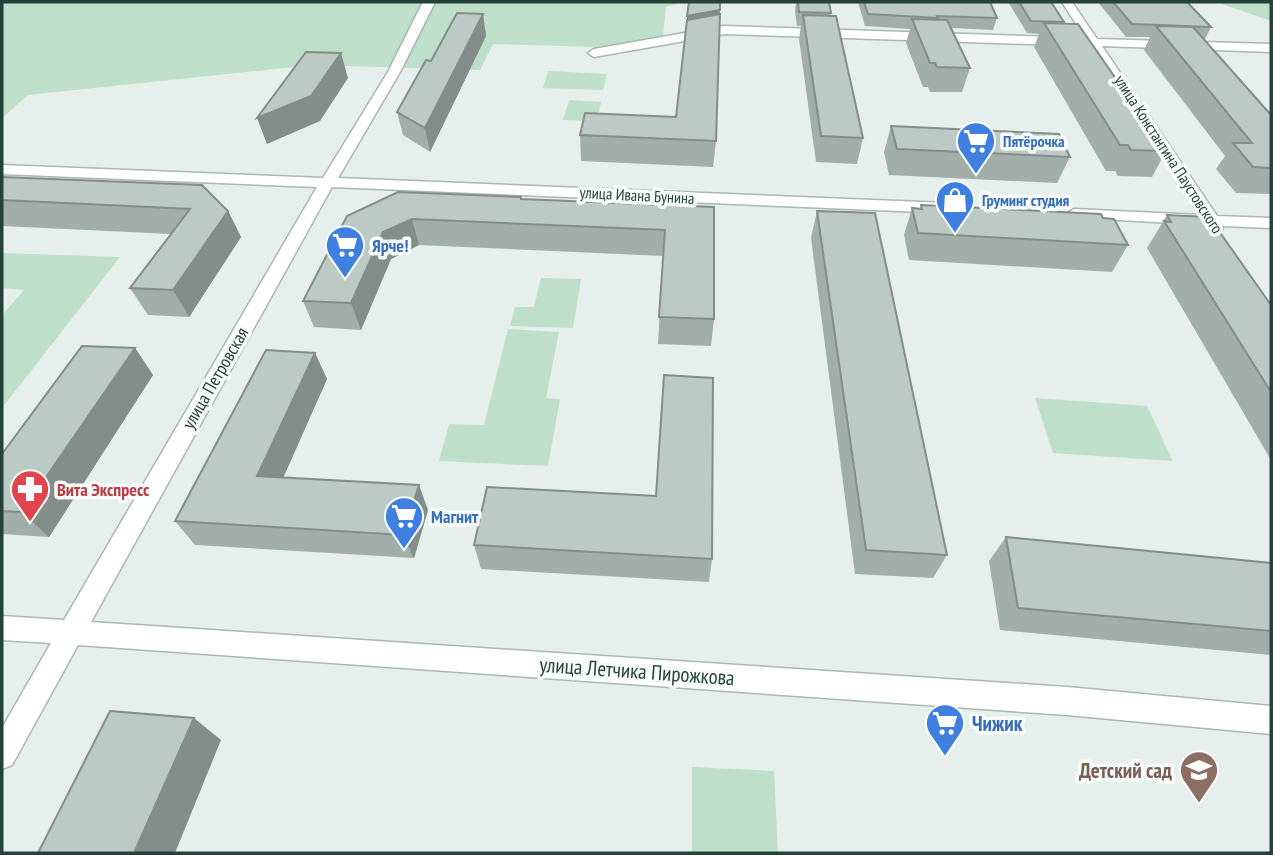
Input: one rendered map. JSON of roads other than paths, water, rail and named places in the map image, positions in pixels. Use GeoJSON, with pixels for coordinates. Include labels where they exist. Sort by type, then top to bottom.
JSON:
{"type":"FeatureCollection","features":[{"type":"Feature","properties":{"kind":"street","name":"улица Петровская"},"geometry":{"type":"LineString","coordinates":[[2,755],[394,72],[429,2]]}},
{"type":"Feature","properties":{"kind":"street","name":"улица Константина Паустовского"},"geometry":{"type":"LineString","coordinates":[[1067,2],[1226,241]]}},
{"type":"Feature","properties":{"kind":"street"},"geometry":{"type":"LineString","coordinates":[[594,53],[724,30],[1271,48]]}},
{"type":"Feature","properties":{"kind":"street","name":"улица Ивана Бунина"},"geometry":{"type":"LineString","coordinates":[[2,169],[967,209]]}},
{"type":"Feature","properties":{"kind":"street"},"geometry":{"type":"LineString","coordinates":[[1051,213],[1271,223]]}},
{"type":"Feature","properties":{"kind":"street","name":"улица Летчика Пирожкова"},"geometry":{"type":"LineString","coordinates":[[2,628],[70,635],[1067,701],[1271,720]]}},
{"type":"Feature","properties":{"kind":"place","name":"Пятёрочка"},"geometry":{"type":"Point","coordinates":[976,175]}},
{"type":"Feature","properties":{"kind":"place","name":"Груминг студия"},"geometry":{"type":"Point","coordinates":[955,234]}},
{"type":"Feature","properties":{"kind":"place","name":"Ярче!"},"geometry":{"type":"Point","coordinates":[345,279]}},
{"type":"Feature","properties":{"kind":"place","name":"Вита Экспресс"},"geometry":{"type":"Point","coordinates":[30,523]}},
{"type":"Feature","properties":{"kind":"place","name":"Магнит"},"geometry":{"type":"Point","coordinates":[404,550]}},
{"type":"Feature","properties":{"kind":"place","name":"Чижик"},"geometry":{"type":"Point","coordinates":[945,757]}},
{"type":"Feature","properties":{"kind":"place","name":"Детский сад"},"geometry":{"type":"Point","coordinates":[1199,804]}}]}
